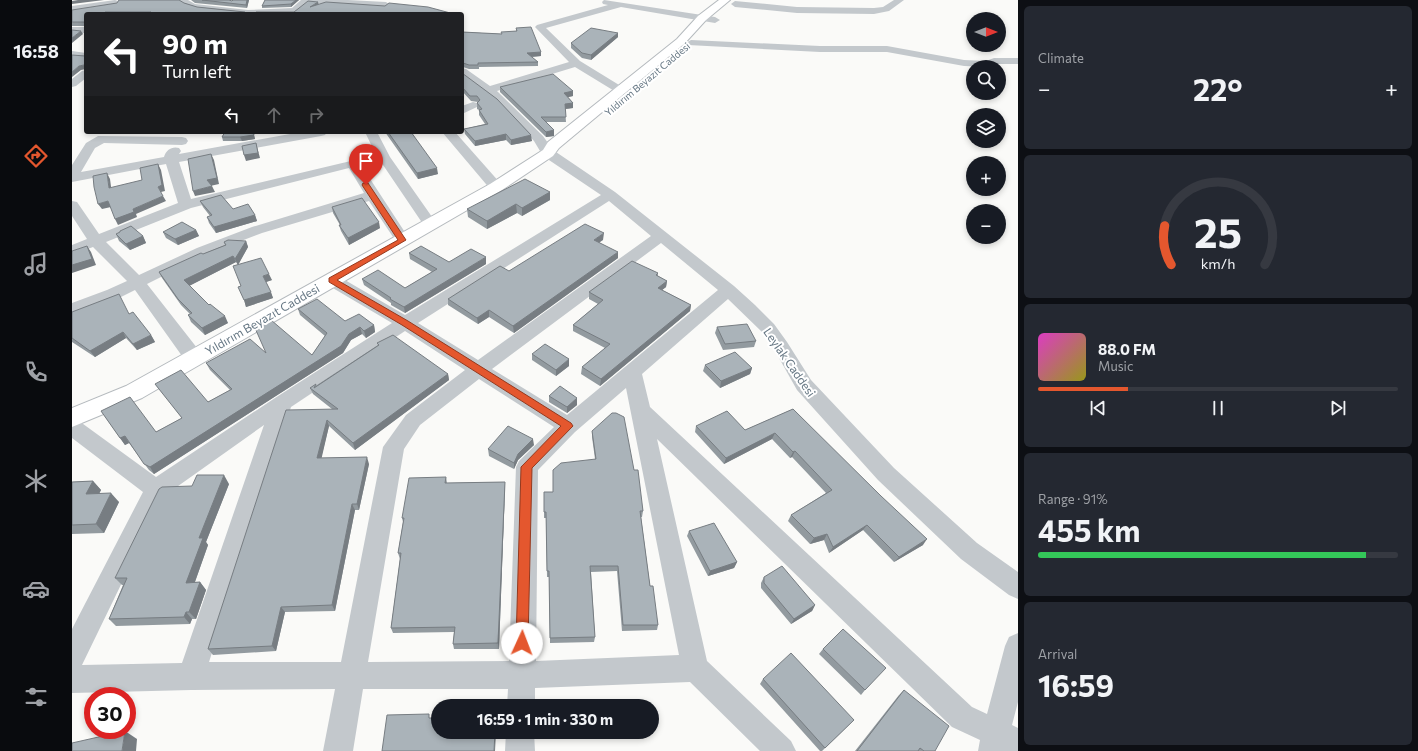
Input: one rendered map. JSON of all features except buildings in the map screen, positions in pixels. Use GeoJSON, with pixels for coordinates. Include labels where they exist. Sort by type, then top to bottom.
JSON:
{"type":"FeatureCollection","features":[{"type":"Feature","properties":{"kind":"main road","name":"Yıldırım Beyazıt Caddesi"},"geometry":{"type":"LineString","coordinates":[[549,152],[553,145],[681,41],[702,18],[734,1]]}},
{"type":"Feature","properties":{"kind":"main road","name":"Yıldırım Beyazıt Caddesi"},"geometry":{"type":"LineString","coordinates":[[72,418],[134,392],[496,187],[549,152],[564,149],[691,43],[734,1]]}},
{"type":"Feature","properties":{"kind":"street"},"geometry":{"type":"LineString","coordinates":[[181,0],[190,8],[236,12]]}},
{"type":"Feature","properties":{"kind":"street"},"geometry":{"type":"LineString","coordinates":[[190,8],[203,0]]}},
{"type":"Feature","properties":{"kind":"street"},"geometry":{"type":"LineString","coordinates":[[271,12],[294,11],[306,0],[386,6]]}},
{"type":"Feature","properties":{"kind":"street"},"geometry":{"type":"LineString","coordinates":[[734,1],[797,10],[867,12],[886,9],[900,0]]}},
{"type":"Feature","properties":{"kind":"street"},"geometry":{"type":"LineString","coordinates":[[596,1],[715,20]]}},
{"type":"Feature","properties":{"kind":"street"},"geometry":{"type":"LineString","coordinates":[[72,9],[112,2],[123,8]]}},
{"type":"Feature","properties":{"kind":"street"},"geometry":{"type":"LineString","coordinates":[[618,5],[540,27],[576,63],[620,90]]}},
{"type":"Feature","properties":{"kind":"street"},"geometry":{"type":"LineString","coordinates":[[72,30],[84,30]]}},
{"type":"Feature","properties":{"kind":"street"},"geometry":{"type":"LineString","coordinates":[[691,43],[820,50],[886,49],[964,63],[988,64],[994,61],[1018,61]]}},
{"type":"Feature","properties":{"kind":"street"},"geometry":{"type":"LineString","coordinates":[[72,54],[84,56]]}},
{"type":"Feature","properties":{"kind":"street"},"geometry":{"type":"LineString","coordinates":[[489,90],[576,63]]}},
{"type":"Feature","properties":{"kind":"street"},"geometry":{"type":"LineString","coordinates":[[72,72],[84,72]]}},
{"type":"Feature","properties":{"kind":"street"},"geometry":{"type":"LineString","coordinates":[[464,72],[502,101],[539,139],[549,152]]}},
{"type":"Feature","properties":{"kind":"street"},"geometry":{"type":"LineString","coordinates":[[72,84],[84,74]]}},
{"type":"Feature","properties":{"kind":"street"},"geometry":{"type":"LineString","coordinates":[[464,110],[473,105]]}},
{"type":"Feature","properties":{"kind":"street"},"geometry":{"type":"LineString","coordinates":[[72,177],[310,134]]}},
{"type":"Feature","properties":{"kind":"street"},"geometry":{"type":"LineString","coordinates":[[372,134],[384,157],[430,224]]}},
{"type":"Feature","properties":{"kind":"street"},"geometry":{"type":"LineString","coordinates":[[450,134],[496,187]]}},
{"type":"Feature","properties":{"kind":"street"},"geometry":{"type":"LineString","coordinates":[[186,137],[170,156],[186,205]]}},
{"type":"Feature","properties":{"kind":"street"},"geometry":{"type":"LineString","coordinates":[[72,177],[90,146],[102,140],[186,137]]}},
{"type":"Feature","properties":{"kind":"street","name":"Leylak Caddesi"},"geometry":{"type":"LineString","coordinates":[[549,152],[610,195],[728,290],[768,328],[804,385],[886,474],[969,551],[1018,587]]}},
{"type":"Feature","properties":{"kind":"street"},"geometry":{"type":"LineString","coordinates":[[72,250],[186,205],[353,163],[384,157]]}},
{"type":"Feature","properties":{"kind":"street"},"geometry":{"type":"LineString","coordinates":[[353,163],[402,240]]}},
{"type":"Feature","properties":{"kind":"street"},"geometry":{"type":"LineString","coordinates":[[72,309],[138,284],[202,251],[257,230],[372,195]]}},
{"type":"Feature","properties":{"kind":"street"},"geometry":{"type":"LineString","coordinates":[[72,657],[156,489],[282,403],[405,323],[610,195]]}},
{"type":"Feature","properties":{"kind":"street"},"geometry":{"type":"LineString","coordinates":[[72,205],[96,241],[138,284],[194,358]]}},
{"type":"Feature","properties":{"kind":"street"},"geometry":{"type":"LineString","coordinates":[[338,751],[394,447],[413,420],[661,236]]}},
{"type":"Feature","properties":{"kind":"street"},"geometry":{"type":"LineString","coordinates":[[332,280],[405,323],[568,426]]}},
{"type":"Feature","properties":{"kind":"street"},"geometry":{"type":"LineString","coordinates":[[520,699],[527,467],[568,426],[728,290]]}},
{"type":"Feature","properties":{"kind":"street"},"geometry":{"type":"LineString","coordinates":[[632,372],[695,668],[781,751]]}},
{"type":"Feature","properties":{"kind":"street"},"geometry":{"type":"LineString","coordinates":[[191,676],[282,403]]}},
{"type":"Feature","properties":{"kind":"street"},"geometry":{"type":"LineString","coordinates":[[640,410],[962,717],[1002,742],[1018,646]]}},
{"type":"Feature","properties":{"kind":"street"},"geometry":{"type":"LineString","coordinates":[[72,427],[156,489]]}},
{"type":"Feature","properties":{"kind":"street"},"geometry":{"type":"LineString","coordinates":[[72,679],[191,676],[521,675],[695,668]]}},
{"type":"Feature","properties":{"kind":"street"},"geometry":{"type":"LineString","coordinates":[[520,739],[520,751]]}},
{"type":"Feature","properties":{"kind":"route"},"geometry":{"type":"LineString","coordinates":[[366,185],[402,240],[332,280],[405,323],[568,426],[527,467],[522,643]]}}]}
